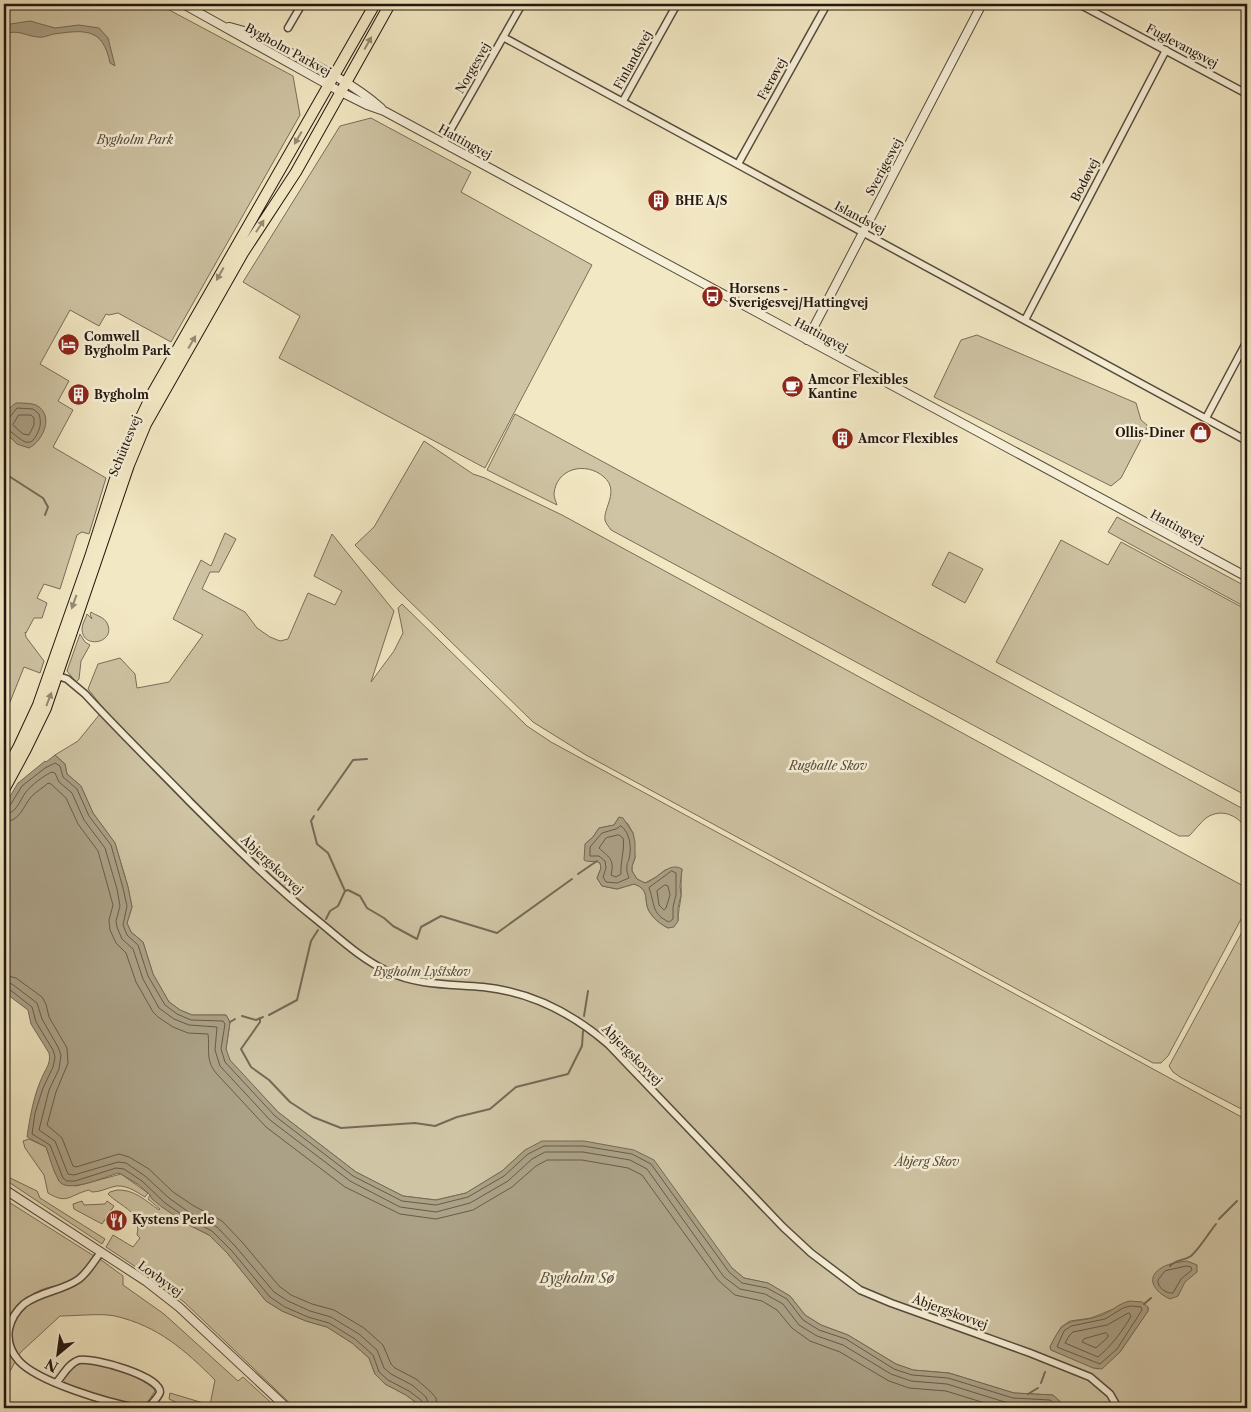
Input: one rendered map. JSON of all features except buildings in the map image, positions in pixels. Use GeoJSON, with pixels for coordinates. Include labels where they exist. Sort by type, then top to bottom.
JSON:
{"type":"FeatureCollection","features":[{"type":"Feature","properties":{"kind":"main road","name":"Schüttesvej"},"geometry":{"type":"LineString","coordinates":[[4,773],[38,705],[122,458],[138,420],[375,4]]}},
{"type":"Feature","properties":{"kind":"main road","name":"Schüttesvej"},"geometry":{"type":"LineString","coordinates":[[4,790],[42,716],[58,676],[123,483],[146,424],[243,253],[296,172],[390,4]]}},
{"type":"Feature","properties":{"kind":"street","name":"Bygholm Parkvej"},"geometry":{"type":"LineString","coordinates":[[183,4],[341,92]]}},
{"type":"Feature","properties":{"kind":"street"},"geometry":{"type":"LineString","coordinates":[[288,28],[302,4]]}},
{"type":"Feature","properties":{"kind":"street","name":"Norgesvej"},"geometry":{"type":"LineString","coordinates":[[443,143],[522,4]]}},
{"type":"Feature","properties":{"kind":"street","name":"Finlandsvej"},"geometry":{"type":"LineString","coordinates":[[623,101],[677,4]]}},
{"type":"Feature","properties":{"kind":"street","name":"Færøvej"},"geometry":{"type":"LineString","coordinates":[[738,164],[827,4]]}},
{"type":"Feature","properties":{"kind":"street","name":"Sverigesvej"},"geometry":{"type":"LineString","coordinates":[[807,340],[982,4]]}},
{"type":"Feature","properties":{"kind":"street","name":"Fuglevangsvej"},"geometry":{"type":"LineString","coordinates":[[1079,4],[1247,94]]}},
{"type":"Feature","properties":{"kind":"street","name":"Bygholm Parkvej"},"geometry":{"type":"LineString","coordinates":[[225,26],[246,31],[346,82]]}},
{"type":"Feature","properties":{"kind":"street","name":"Islandsvej"},"geometry":{"type":"LineString","coordinates":[[503,37],[1247,441]]}},
{"type":"Feature","properties":{"kind":"street","name":"Bodøvej"},"geometry":{"type":"LineString","coordinates":[[1025,320],[1166,50]]}},
{"type":"Feature","properties":{"kind":"street","name":"Hattingvej"},"geometry":{"type":"LineString","coordinates":[[346,82],[374,101],[384,111]]}},
{"type":"Feature","properties":{"kind":"street","name":"Hattingvej"},"geometry":{"type":"LineString","coordinates":[[341,92],[384,111],[1247,577]]}},
{"type":"Feature","properties":{"kind":"street"},"geometry":{"type":"LineString","coordinates":[[1206,418],[1247,341]]}},
{"type":"Feature","properties":{"kind":"street","name":"Åbjergskovvej"},"geometry":{"type":"LineString","coordinates":[[58,676],[67,679],[85,694],[211,823],[284,894],[370,961],[388,972],[410,980],[423,983],[485,987],[506,991],[566,1012],[588,1026],[608,1044],[783,1227],[811,1253],[860,1290],[891,1304],[1030,1353],[1090,1377],[1110,1394],[1118,1408]]}},
{"type":"Feature","properties":{"kind":"street","name":"Lovbyvej"},"geometry":{"type":"LineString","coordinates":[[4,1189],[147,1282],[179,1307],[287,1408]]}},
{"type":"Feature","properties":{"kind":"street"},"geometry":{"type":"LineString","coordinates":[[101,1252],[80,1278],[70,1284],[41,1294],[23,1304],[16,1312],[9,1328],[10,1345],[19,1361],[29,1369],[106,1401],[138,1408]]}},
{"type":"Feature","properties":{"kind":"street"},"geometry":{"type":"LineString","coordinates":[[57,1382],[76,1361],[82,1360],[117,1365],[135,1372],[156,1385],[160,1390],[160,1394],[148,1408]]}},
{"type":"Feature","properties":{"kind":"green space","name":"Bygholm Park"},"geometry":{"type":"Polygon","coordinates":[[[4,4],[158,4],[293,76],[300,115],[171,342],[118,313],[106,314],[99,326],[70,310],[40,364],[69,381],[58,401],[73,410],[53,447],[106,478],[89,534],[82,532],[77,535],[60,589],[44,584],[37,598],[47,603],[42,618],[34,618],[25,632],[26,637],[44,661],[40,673],[24,667],[6,712],[4,707],[4,4]]]}},
{"type":"Feature","properties":{"kind":"green space"},"geometry":{"type":"Polygon","coordinates":[[[371,118],[471,172],[461,192],[592,265],[485,468],[279,358],[300,316],[243,282],[340,126],[371,118]]]}},
{"type":"Feature","properties":{"kind":"green space"},"geometry":{"type":"Polygon","coordinates":[[[977,335],[1136,403],[1141,420],[1148,426],[1121,478],[1111,486],[934,397],[961,340],[977,335]]]}},
{"type":"Feature","properties":{"kind":"green space"},"geometry":{"type":"Polygon","coordinates":[[[515,414],[1247,811],[1247,830],[1235,817],[1218,813],[1206,818],[1189,836],[1179,836],[611,530],[605,520],[605,515],[611,488],[609,482],[597,472],[581,468],[566,473],[556,485],[554,494],[557,505],[487,470],[515,414]]]}},
{"type":"Feature","properties":{"kind":"green space","name":"Rugballe Skov"},"geometry":{"type":"Polygon","coordinates":[[[424,441],[473,474],[562,515],[1247,888],[1247,908],[1168,1056],[1161,1063],[1153,1063],[586,755],[533,722],[399,591],[355,545],[374,527],[424,441]]]}},
{"type":"Feature","properties":{"kind":"green space"},"geometry":{"type":"Polygon","coordinates":[[[1117,517],[1247,587],[1247,608],[1108,532],[1117,517]]]}},
{"type":"Feature","properties":{"kind":"green space"},"geometry":{"type":"Polygon","coordinates":[[[225,533],[236,539],[219,572],[210,572],[202,589],[245,612],[257,628],[270,637],[280,641],[288,639],[308,593],[335,605],[342,591],[314,576],[332,534],[394,611],[371,682],[394,651],[403,633],[398,608],[402,604],[527,726],[551,742],[1247,1120],[1247,1408],[1067,1408],[1053,1395],[1014,1393],[949,1373],[913,1370],[896,1364],[848,1335],[821,1325],[805,1315],[790,1296],[768,1283],[744,1278],[732,1268],[525,1150],[502,1171],[466,1193],[436,1200],[403,1196],[356,1172],[278,1112],[229,1060],[226,1049],[230,1022],[226,1015],[192,1015],[180,1010],[169,1002],[153,974],[143,942],[131,932],[127,923],[132,907],[115,843],[93,813],[81,786],[67,774],[65,764],[55,755],[78,741],[104,709],[88,689],[98,664],[120,658],[135,674],[137,688],[169,682],[203,635],[173,619],[201,560],[211,566],[225,533]],[[619,817],[614,825],[599,828],[585,844],[600,863],[601,868],[597,878],[602,886],[617,889],[634,884],[639,886],[645,892],[647,907],[651,914],[657,921],[668,928],[678,921],[682,869],[665,870],[645,883],[637,879],[632,871],[635,858],[633,833],[628,824],[619,817]],[[1148,1307],[1111,1310],[1091,1318],[1070,1321],[1061,1327],[1050,1347],[1051,1350],[1098,1369],[1120,1352],[1148,1311],[1148,1307]]]}},
{"type":"Feature","properties":{"kind":"green space"},"geometry":{"type":"Polygon","coordinates":[[[1061,540],[1108,565],[1121,542],[1247,610],[1247,796],[996,662],[1061,540]]]}},
{"type":"Feature","properties":{"kind":"green space"},"geometry":{"type":"Polygon","coordinates":[[[949,552],[983,569],[965,603],[932,585],[949,552]]]}},
{"type":"Feature","properties":{"kind":"green space"},"geometry":{"type":"Polygon","coordinates":[[[91,612],[104,619],[109,630],[103,639],[93,642],[83,636],[82,629],[87,614],[92,619],[91,612]]]}},
{"type":"Feature","properties":{"kind":"green space"},"geometry":{"type":"Polygon","coordinates":[[[80,634],[85,642],[90,645],[81,661],[79,679],[76,682],[67,671],[80,634]]]}},
{"type":"Feature","properties":{"kind":"green space"},"geometry":{"type":"Polygon","coordinates":[[[1247,923],[1247,1112],[1180,1077],[1169,1066],[1247,923]]]}},
{"type":"Feature","properties":{"kind":"green space"},"geometry":{"type":"Polygon","coordinates":[[[29,1139],[46,1147],[59,1181],[76,1186],[121,1174],[148,1193],[145,1197],[129,1188],[116,1186],[98,1192],[89,1190],[64,1199],[55,1197],[48,1193],[44,1175],[25,1148],[23,1141],[29,1139]]]}},
{"type":"Feature","properties":{"kind":"green space"},"geometry":{"type":"Polygon","coordinates":[[[4,1175],[37,1191],[40,1198],[105,1239],[102,1244],[4,1179],[4,1175]]]}},
{"type":"Feature","properties":{"kind":"green space"},"geometry":{"type":"Polygon","coordinates":[[[117,1190],[129,1191],[159,1210],[148,1199],[150,1195],[185,1223],[209,1235],[228,1254],[266,1301],[282,1311],[327,1327],[352,1343],[369,1358],[375,1374],[385,1384],[406,1395],[418,1404],[419,1408],[295,1408],[184,1302],[154,1279],[106,1247],[113,1235],[133,1247],[140,1238],[137,1235],[137,1220],[134,1215],[108,1194],[117,1190]]]}},
{"type":"Feature","properties":{"kind":"green space"},"geometry":{"type":"Polygon","coordinates":[[[4,1199],[94,1256],[87,1267],[70,1281],[41,1290],[30,1296],[15,1311],[10,1320],[8,1340],[15,1362],[4,1382],[4,1199]]]}},
{"type":"Feature","properties":{"kind":"green space"},"geometry":{"type":"Polygon","coordinates":[[[82,1201],[84,1205],[105,1204],[107,1201],[114,1206],[102,1224],[74,1209],[73,1204],[82,1201]]]}},
{"type":"Feature","properties":{"kind":"green space"},"geometry":{"type":"Polygon","coordinates":[[[100,1259],[123,1276],[123,1285],[164,1314],[238,1381],[243,1377],[277,1408],[189,1408],[169,1399],[170,1393],[210,1405],[215,1380],[170,1340],[145,1326],[115,1316],[60,1316],[18,1356],[11,1338],[15,1320],[20,1313],[35,1300],[73,1286],[88,1274],[100,1259]]]}},
{"type":"Feature","properties":{"kind":"green space"},"geometry":{"type":"Polygon","coordinates":[[[81,1363],[101,1365],[129,1373],[155,1391],[146,1404],[136,1406],[127,1405],[66,1384],[63,1380],[65,1377],[73,1368],[81,1363]]]}},
{"type":"Feature","properties":{"kind":"water"},"geometry":{"type":"Polygon","coordinates":[[[30,21],[55,28],[79,25],[99,28],[108,38],[115,66],[110,63],[103,43],[91,34],[74,32],[40,37],[18,32],[4,34],[4,25],[30,21]]]}},
{"type":"Feature","properties":{"kind":"water"},"geometry":{"type":"Polygon","coordinates":[[[16,403],[36,405],[42,409],[45,415],[45,428],[39,440],[29,448],[17,444],[4,431],[4,422],[9,408],[16,403]]]}},
{"type":"Feature","properties":{"kind":"water","name":"Bygholm Sø"},"geometry":{"type":"Polygon","coordinates":[[[55,755],[65,764],[67,774],[81,786],[93,813],[115,843],[132,907],[127,923],[131,932],[143,942],[153,974],[169,1002],[180,1010],[192,1015],[226,1015],[230,1022],[226,1049],[230,1060],[278,1112],[356,1172],[403,1196],[436,1200],[466,1193],[502,1171],[525,1150],[542,1141],[584,1141],[634,1150],[654,1160],[732,1268],[744,1278],[768,1283],[790,1296],[805,1315],[821,1325],[848,1335],[896,1364],[913,1370],[949,1373],[1014,1393],[1053,1395],[1067,1408],[419,1408],[418,1404],[406,1395],[385,1384],[375,1374],[369,1358],[352,1343],[327,1327],[282,1311],[266,1301],[228,1254],[209,1235],[185,1223],[162,1207],[139,1185],[118,1173],[78,1185],[63,1185],[53,1169],[46,1147],[27,1137],[35,1097],[48,1064],[49,1053],[31,1024],[28,1010],[4,992],[4,806],[18,783],[55,755]]]}},
{"type":"Feature","properties":{"kind":"water"},"geometry":{"type":"Polygon","coordinates":[[[619,817],[623,818],[633,833],[635,858],[632,871],[637,879],[645,883],[672,867],[682,869],[678,921],[674,927],[668,928],[653,916],[647,907],[645,892],[639,886],[634,884],[617,889],[602,886],[597,878],[601,868],[600,863],[584,860],[585,844],[599,828],[614,825],[619,817]]]}},
{"type":"Feature","properties":{"kind":"water"},"geometry":{"type":"Polygon","coordinates":[[[1187,1261],[1197,1265],[1197,1272],[1185,1282],[1178,1296],[1170,1299],[1164,1296],[1153,1284],[1154,1275],[1163,1267],[1187,1261]]]}},
{"type":"Feature","properties":{"kind":"water"},"geometry":{"type":"Polygon","coordinates":[[[1130,1301],[1142,1302],[1148,1307],[1148,1311],[1120,1352],[1102,1369],[1093,1368],[1051,1350],[1050,1347],[1056,1336],[1066,1324],[1102,1315],[1122,1303],[1130,1301]]]}},
{"type":"Feature","properties":{"kind":"waterway"},"geometry":{"type":"LineString","coordinates":[[4,473],[43,498],[48,507],[45,515]]}},
{"type":"Feature","properties":{"kind":"waterway"},"geometry":{"type":"LineString","coordinates":[[318,810],[353,760],[367,759]]}},
{"type":"Feature","properties":{"kind":"waterway"},"geometry":{"type":"LineString","coordinates":[[314,816],[311,821],[317,844],[328,853],[345,891]]}},
{"type":"Feature","properties":{"kind":"waterway"},"geometry":{"type":"LineString","coordinates":[[578,874],[597,861]]}},
{"type":"Feature","properties":{"kind":"waterway"},"geometry":{"type":"LineString","coordinates":[[326,919],[330,911],[338,906],[345,891],[348,890],[360,896],[367,908],[393,926],[417,939],[421,927],[441,916],[497,933],[572,879]]}},
{"type":"Feature","properties":{"kind":"waterway"},"geometry":{"type":"LineString","coordinates":[[269,1015],[297,1000],[311,941],[318,930]]}},
{"type":"Feature","properties":{"kind":"waterway"},"geometry":{"type":"LineString","coordinates":[[584,1016],[588,991]]}},
{"type":"Feature","properties":{"kind":"waterway"},"geometry":{"type":"LineString","coordinates":[[242,1016],[256,1020],[263,1017]]}},
{"type":"Feature","properties":{"kind":"waterway"},"geometry":{"type":"LineString","coordinates":[[260,1018],[260,1022],[241,1049],[251,1067],[269,1080],[290,1102],[313,1117],[341,1128],[415,1123],[435,1126],[457,1117],[490,1109],[516,1087],[568,1074],[582,1046],[583,1031]]}},
{"type":"Feature","properties":{"kind":"waterway"},"geometry":{"type":"LineString","coordinates":[[230,1022],[235,1019]]}},
{"type":"Feature","properties":{"kind":"waterway"},"geometry":{"type":"LineString","coordinates":[[1219,1219],[1237,1201]]}},
{"type":"Feature","properties":{"kind":"waterway"},"geometry":{"type":"LineString","coordinates":[[1170,1266],[1191,1256],[1216,1224]]}},
{"type":"Feature","properties":{"kind":"waterway"},"geometry":{"type":"LineString","coordinates":[[1144,1304],[1151,1298]]}},
{"type":"Feature","properties":{"kind":"waterway"},"geometry":{"type":"LineString","coordinates":[[1041,1383],[1045,1372]]}},
{"type":"Feature","properties":{"kind":"waterway"},"geometry":{"type":"LineString","coordinates":[[1028,1394],[1038,1388]]}},
{"type":"Feature","properties":{"kind":"place","name":"BHE A/S"},"geometry":{"type":"Point","coordinates":[659,201]}},
{"type":"Feature","properties":{"kind":"place","name":"Horsens - Sverigesvej/Hattingvej"},"geometry":{"type":"Point","coordinates":[713,296]}},
{"type":"Feature","properties":{"kind":"place","name":"Comwell Bygholm Park"},"geometry":{"type":"Point","coordinates":[68,344]}},
{"type":"Feature","properties":{"kind":"place","name":"Amcor Flexibles Kantine"},"geometry":{"type":"Point","coordinates":[792,387]}},
{"type":"Feature","properties":{"kind":"place","name":"Bygholm"},"geometry":{"type":"Point","coordinates":[78,395]}},
{"type":"Feature","properties":{"kind":"place","name":"Ollis-Diner"},"geometry":{"type":"Point","coordinates":[1201,433]}},
{"type":"Feature","properties":{"kind":"place","name":"Amcor Flexibles"},"geometry":{"type":"Point","coordinates":[842,439]}},
{"type":"Feature","properties":{"kind":"place","name":"Kystens Perle"},"geometry":{"type":"Point","coordinates":[116,1220]}},
{"type":"Feature","properties":{"kind":"park label","name":"Bygholm Lystskov"},"geometry":{"type":"Point","coordinates":[422,972]}},
{"type":"Feature","properties":{"kind":"park label","name":"Åbjerg Skov"},"geometry":{"type":"Point","coordinates":[927,1162]}}]}
